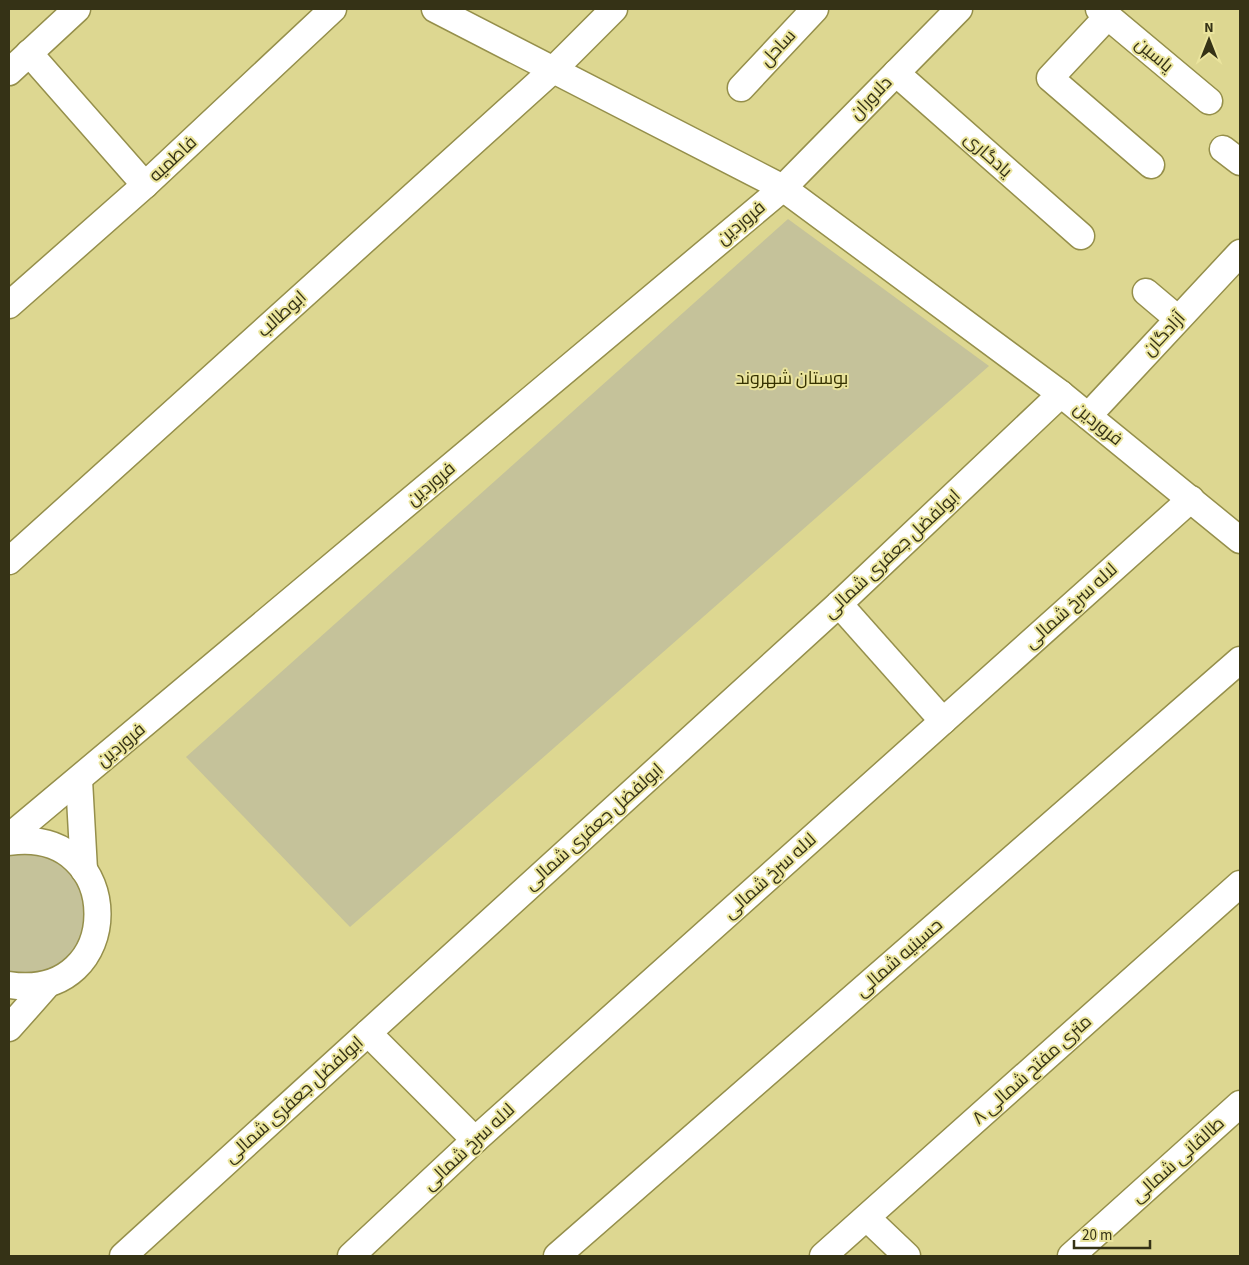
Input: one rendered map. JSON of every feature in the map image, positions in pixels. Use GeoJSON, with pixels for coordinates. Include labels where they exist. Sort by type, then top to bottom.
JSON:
{"type":"FeatureCollection","features":[{"type":"Feature","properties":{"kind":"street"},"geometry":{"type":"LineString","coordinates":[[9,72],[77,9]]}},
{"type":"Feature","properties":{"kind":"street","name":"فاطمیه"},"geometry":{"type":"LineString","coordinates":[[10,301],[145,185],[333,9]]}},
{"type":"Feature","properties":{"kind":"street","name":"فروردین"},"geometry":{"type":"LineString","coordinates":[[435,9],[555,68],[784,188],[1061,394],[1191,499],[1235,526]]}},
{"type":"Feature","properties":{"kind":"street","name":"ابوطالب"},"geometry":{"type":"LineString","coordinates":[[9,560],[555,68],[614,9]]}},
{"type":"Feature","properties":{"kind":"street","name":"ساحل"},"geometry":{"type":"LineString","coordinates":[[741,88],[815,9]]}},
{"type":"Feature","properties":{"kind":"street","name":"دلاوران"},"geometry":{"type":"LineString","coordinates":[[784,188],[959,9]]}},
{"type":"Feature","properties":{"kind":"street"},"geometry":{"type":"LineString","coordinates":[[1103,12],[1050,78],[1151,164]]}},
{"type":"Feature","properties":{"kind":"street","name":"یاسین"},"geometry":{"type":"LineString","coordinates":[[1103,12],[1209,101]]}},
{"type":"Feature","properties":{"kind":"street"},"geometry":{"type":"LineString","coordinates":[[28,54],[145,185]]}},
{"type":"Feature","properties":{"kind":"street","name":"یادگاری"},"geometry":{"type":"LineString","coordinates":[[896,73],[1081,236]]}},
{"type":"Feature","properties":{"kind":"street","name":"فروردین"},"geometry":{"type":"LineString","coordinates":[[9,837],[784,188]]}},
{"type":"Feature","properties":{"kind":"street","name":"آزادگان"},"geometry":{"type":"LineString","coordinates":[[1088,416],[1240,253]]}},
{"type":"Feature","properties":{"kind":"street"},"geometry":{"type":"LineString","coordinates":[[1146,292],[1178,319]]}},
{"type":"Feature","properties":{"kind":"street","name":"ابولفضل جعفری شمالی"},"geometry":{"type":"LineString","coordinates":[[123,1256],[839,604],[1061,394]]}},
{"type":"Feature","properties":{"kind":"street","name":"لاله سرخ شمالی"},"geometry":{"type":"LineString","coordinates":[[351,1256],[475,1140],[1191,499]]}},
{"type":"Feature","properties":{"kind":"street"},"geometry":{"type":"LineString","coordinates":[[839,604],[943,721]]}},
{"type":"Feature","properties":{"kind":"street","name":"حسینیه شمالی"},"geometry":{"type":"LineString","coordinates":[[557,1256],[1240,660]]}},
{"type":"Feature","properties":{"kind":"street"},"geometry":{"type":"LineString","coordinates":[[79,780],[84,870]]}},
{"type":"Feature","properties":{"kind":"street"},"geometry":{"type":"LineString","coordinates":[[9,842],[24,840],[47,843],[68,854],[84,870],[95,890],[99,913],[95,936],[85,957],[68,973],[48,984],[9,1028]]}},
{"type":"Feature","properties":{"kind":"street","name":"۸ متری مفتح شمالی"},"geometry":{"type":"LineString","coordinates":[[823,1256],[1240,884]]}},
{"type":"Feature","properties":{"kind":"street"},"geometry":{"type":"LineString","coordinates":[[9,985],[25,987],[48,984]]}},
{"type":"Feature","properties":{"kind":"street"},"geometry":{"type":"LineString","coordinates":[[368,1033],[475,1140]]}},
{"type":"Feature","properties":{"kind":"street","name":"طالقانی شمالی"},"geometry":{"type":"LineString","coordinates":[[1071,1256],[1240,1104]]}},
{"type":"Feature","properties":{"kind":"street"},"geometry":{"type":"LineString","coordinates":[[867,1218],[907,1256]]}},
{"type":"Feature","properties":{"kind":"green space","name":"بوستان شهروند"},"geometry":{"type":"Polygon","coordinates":[[[788,219],[989,366],[350,927],[186,757],[788,219]]]}},
{"type":"Feature","properties":{"kind":"green space"},"geometry":{"type":"Polygon","coordinates":[[[9,850],[48,850],[90,892],[80,951],[47,975],[9,975],[9,850]]]}}]}
